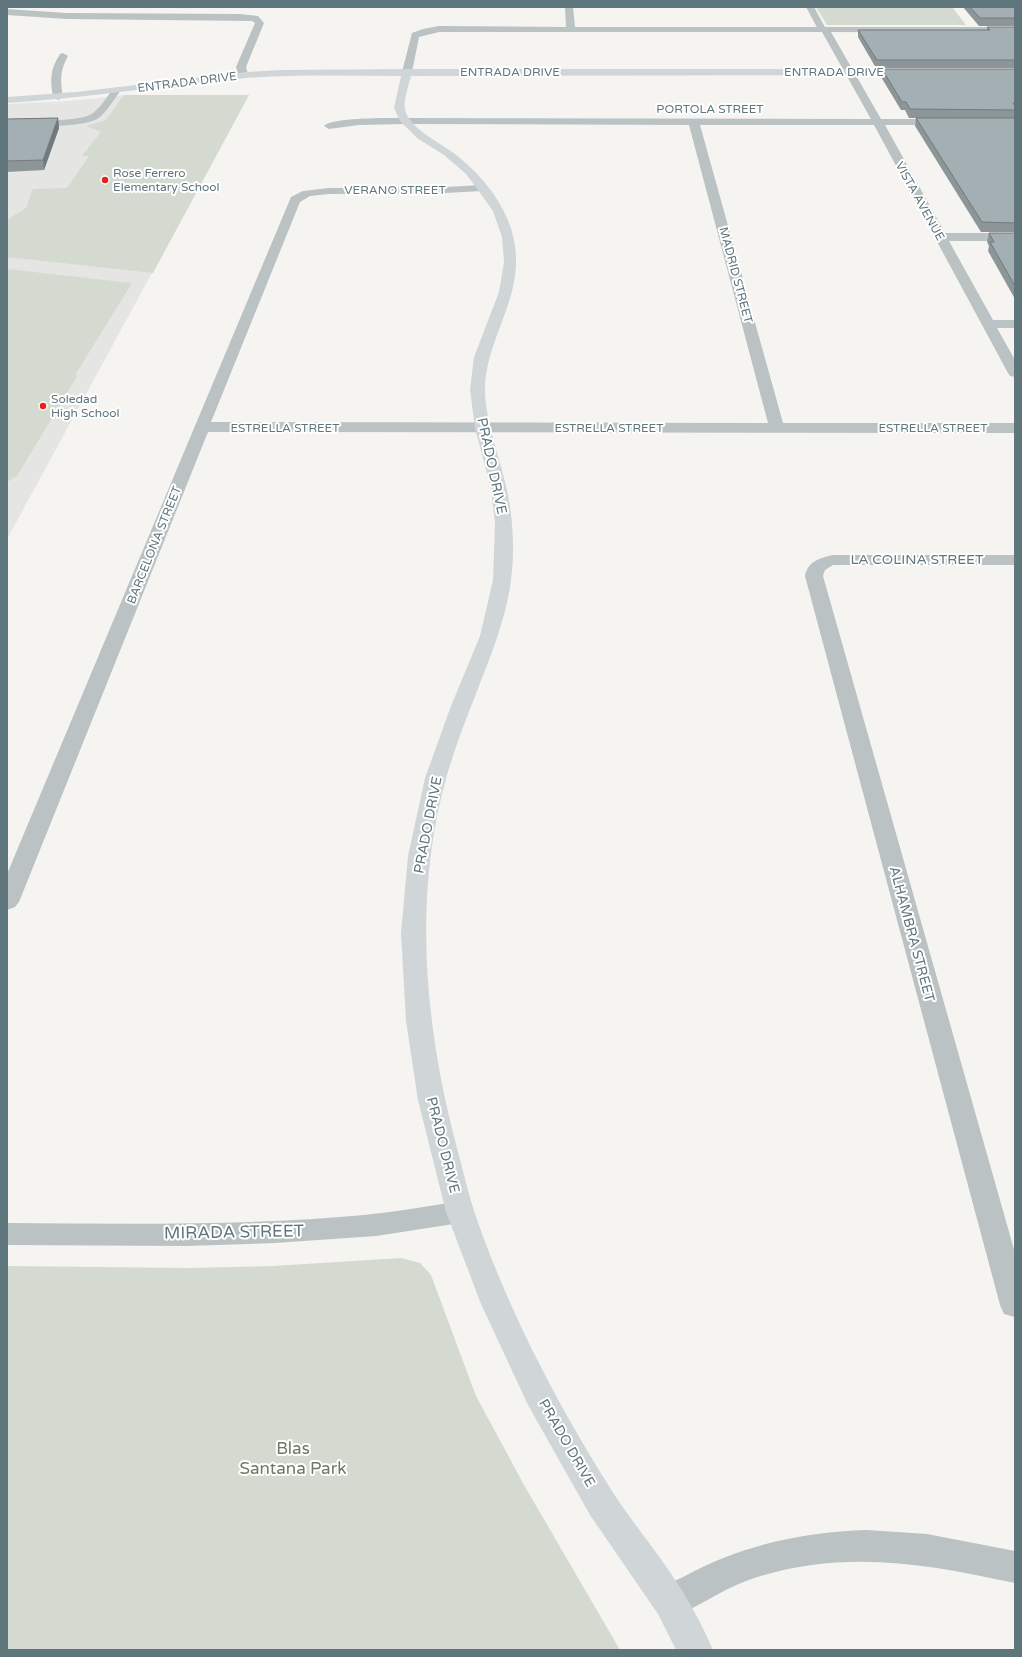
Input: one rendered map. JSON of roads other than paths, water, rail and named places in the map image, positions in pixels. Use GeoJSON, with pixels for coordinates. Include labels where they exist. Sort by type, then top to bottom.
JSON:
{"type":"FeatureCollection","features":[{"type":"Feature","properties":{"kind":"street"},"geometry":{"type":"LineString","coordinates":[[569,7],[571,29]]}},
{"type":"Feature","properties":{"kind":"street"},"geometry":{"type":"LineString","coordinates":[[7,12],[67,16],[254,18],[260,23],[241,67],[243,74]]}},
{"type":"Feature","properties":{"kind":"street"},"geometry":{"type":"LineString","coordinates":[[405,121],[399,108],[415,35],[438,29],[1015,30]]}},
{"type":"Feature","properties":{"kind":"street","name":"VISTA AVENUE"},"geometry":{"type":"LineString","coordinates":[[823,29],[878,122],[1015,373]]}},
{"type":"Feature","properties":{"kind":"street"},"geometry":{"type":"LineString","coordinates":[[58,96],[54,79],[56,67],[63,56]]}},
{"type":"Feature","properties":{"kind":"street","name":"ENTRADA DRIVE"},"geometry":{"type":"LineString","coordinates":[[7,100],[116,91],[243,74],[332,72],[920,72]]}},
{"type":"Feature","properties":{"kind":"street","name":"PORTOLA STREET"},"geometry":{"type":"LineString","coordinates":[[329,126],[359,122],[405,121],[954,122]]}},
{"type":"Feature","properties":{"kind":"street","name":"PRADO DRIVE"},"geometry":{"type":"LineString","coordinates":[[405,121],[421,136],[448,153],[470,172],[482,188],[499,211],[508,237],[510,262],[506,292],[481,357],[477,390],[483,428],[499,489],[504,523],[502,580],[489,636],[461,706],[436,778],[419,856],[413,933],[419,1021],[431,1100],[460,1212],[496,1304],[544,1406],[602,1504],[670,1602],[695,1650]]}},
{"type":"Feature","properties":{"kind":"street","name":"MADRID STREET"},"geometry":{"type":"LineString","coordinates":[[694,122],[777,428]]}},
{"type":"Feature","properties":{"kind":"street","name":"VERANO STREET"},"geometry":{"type":"LineString","coordinates":[[307,193],[329,191],[445,190],[482,188]]}},
{"type":"Feature","properties":{"kind":"street","name":"BARCELONA STREET"},"geometry":{"type":"LineString","coordinates":[[7,902],[203,428],[295,200],[307,193]]}},
{"type":"Feature","properties":{"kind":"street"},"geometry":{"type":"LineString","coordinates":[[940,237],[1015,237]]}},
{"type":"Feature","properties":{"kind":"street"},"geometry":{"type":"LineString","coordinates":[[988,324],[1015,324]]}},
{"type":"Feature","properties":{"kind":"street","name":"ESTRELLA STREET"},"geometry":{"type":"LineString","coordinates":[[203,428],[1015,428]]}},
{"type":"Feature","properties":{"kind":"street","name":"LA COLINA STREET"},"geometry":{"type":"LineString","coordinates":[[819,564],[826,561],[842,559],[1015,560]]}},
{"type":"Feature","properties":{"kind":"street","name":"ALHAMBRA STREET"},"geometry":{"type":"LineString","coordinates":[[819,564],[814,572],[816,585],[1015,1305]]}},
{"type":"Feature","properties":{"kind":"street","name":"MIRADA STREET"},"geometry":{"type":"LineString","coordinates":[[7,1234],[114,1235],[244,1233],[314,1230],[366,1226],[460,1212]]}},
{"type":"Feature","properties":{"kind":"street"},"geometry":{"type":"LineString","coordinates":[[670,1602],[726,1573],[765,1560],[809,1550],[862,1546],[913,1548],[1015,1567]]}},
{"type":"Feature","properties":{"kind":"lane"},"geometry":{"type":"LineString","coordinates":[[810,7],[823,29]]}},
{"type":"Feature","properties":{"kind":"lane"},"geometry":{"type":"LineString","coordinates":[[7,123],[86,120],[95,118],[116,91]]}},
{"type":"Feature","properties":{"kind":"lane"},"geometry":{"type":"LineString","coordinates":[[77,112],[100,111]]}},
{"type":"Feature","properties":{"kind":"place","name":"Rose Ferrero Elementary School"},"geometry":{"type":"Point","coordinates":[105,180]}},
{"type":"Feature","properties":{"kind":"place","name":"Soledad High School"},"geometry":{"type":"Point","coordinates":[43,406]}},
{"type":"Feature","properties":{"kind":"park label","name":"Blas Santana Park"},"geometry":{"type":"Point","coordinates":[293,1458]}}]}
